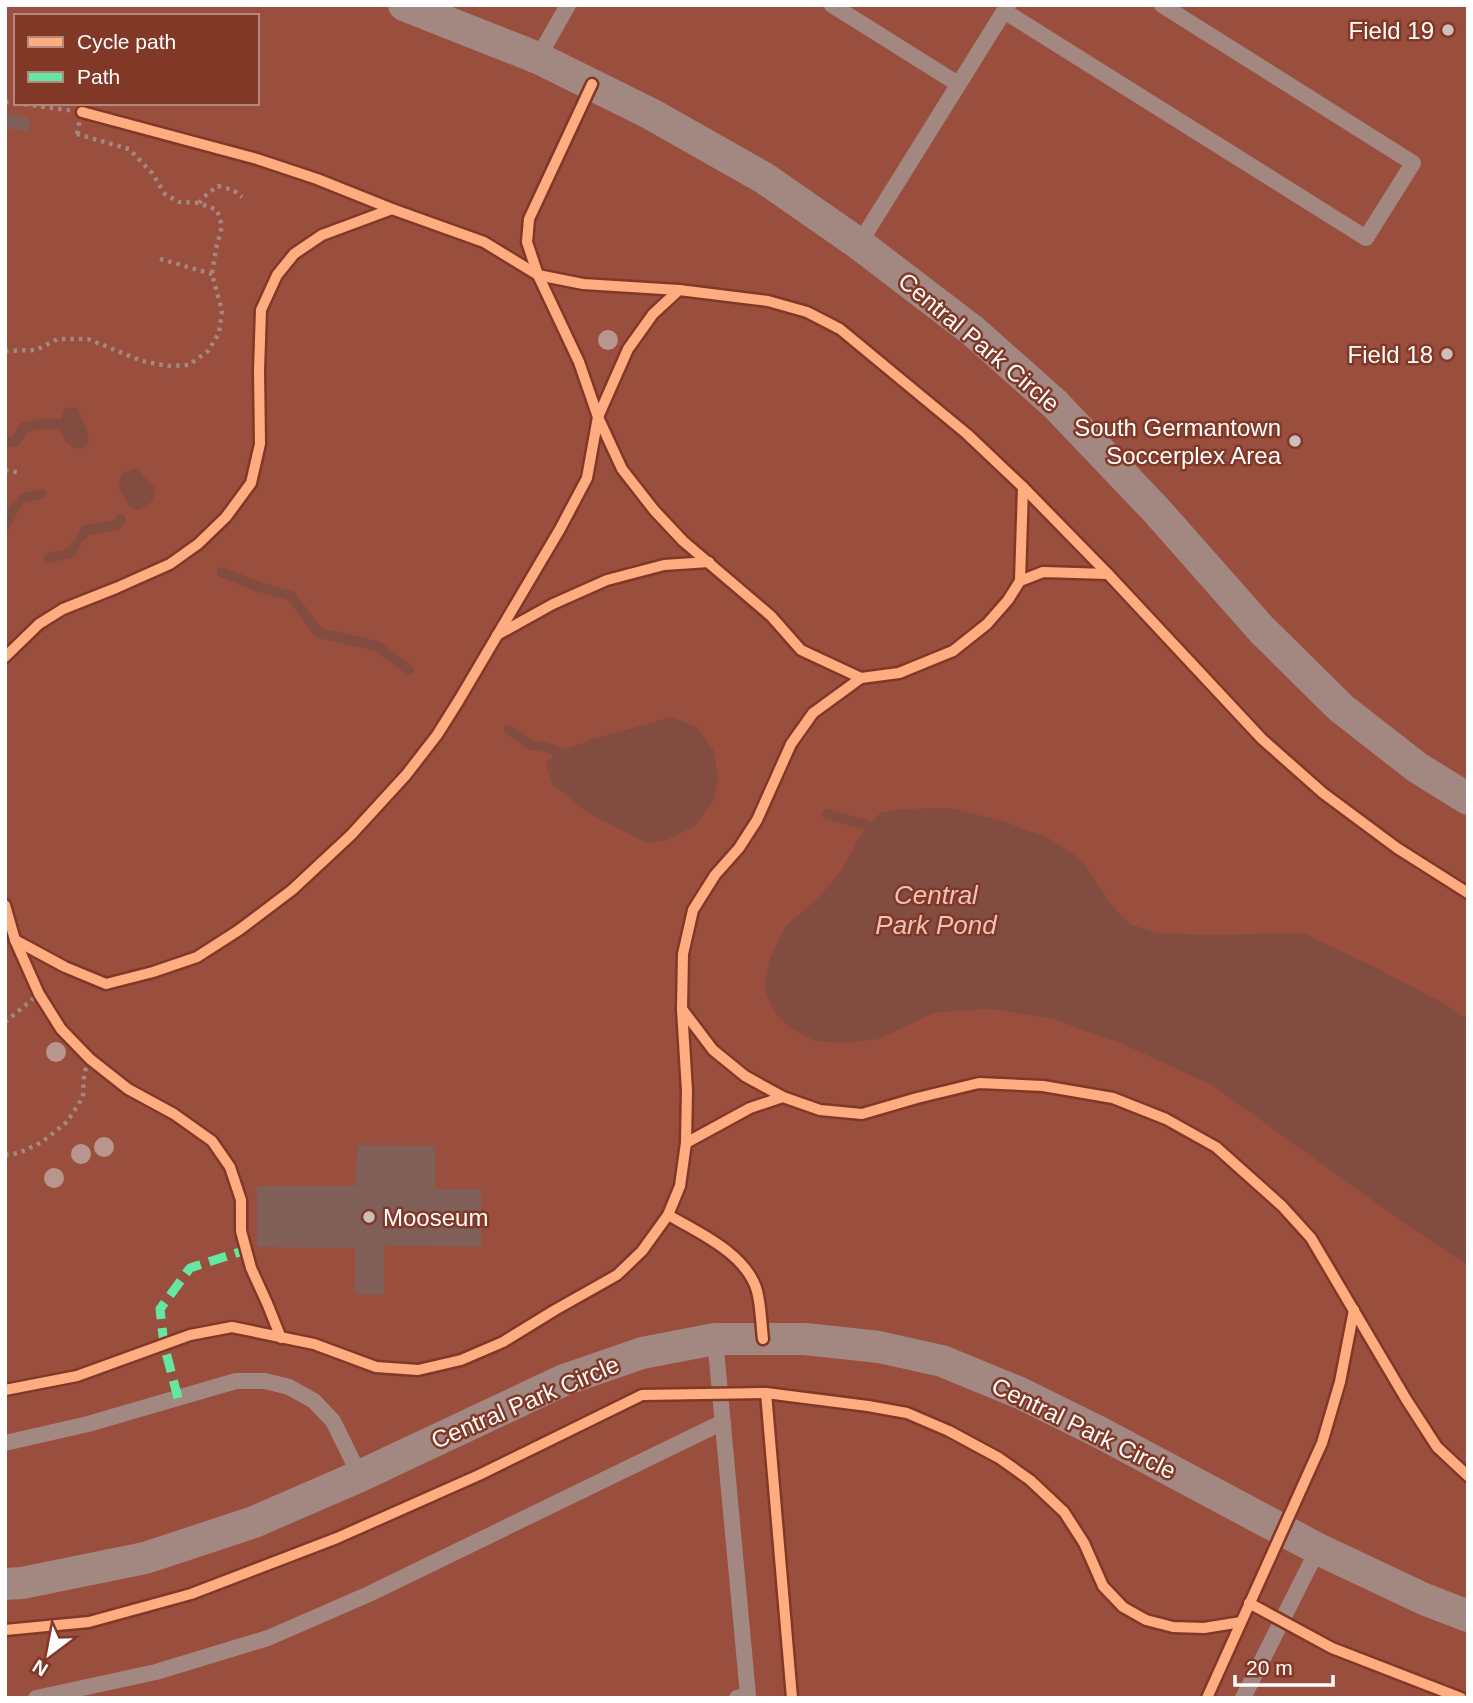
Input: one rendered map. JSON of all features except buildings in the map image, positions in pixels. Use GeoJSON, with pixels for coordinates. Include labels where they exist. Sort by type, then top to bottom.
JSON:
{"type":"FeatureCollection","features":[{"type":"Feature","properties":{"kind":"street","name":"Central Park Circle"},"geometry":{"type":"LineString","coordinates":[[404,5],[538,58],[651,114],[764,178],[859,243],[973,331],[1055,404],[1156,510],[1262,630],[1341,708],[1418,768],[1468,799]]}},
{"type":"Feature","properties":{"kind":"street","name":"Central Park Circle"},"geometry":{"type":"LineString","coordinates":[[5,1584],[22,1583],[145,1558],[254,1522],[360,1476],[564,1380],[642,1353],[715,1339],[805,1339],[879,1347],[942,1362],[1020,1393],[1088,1426],[1318,1549],[1424,1599],[1468,1616]]}},
{"type":"Feature","properties":{"kind":"lane"},"geometry":{"type":"LineString","coordinates":[[538,58],[568,5]]}},
{"type":"Feature","properties":{"kind":"lane"},"geometry":{"type":"LineString","coordinates":[[832,5],[958,84]]}},
{"type":"Feature","properties":{"kind":"lane"},"geometry":{"type":"LineString","coordinates":[[859,243],[1006,8],[1366,238],[1413,163],[1162,5]]}},
{"type":"Feature","properties":{"kind":"lane"},"geometry":{"type":"LineString","coordinates":[[715,1339],[748,1695],[737,1698]]}},
{"type":"Feature","properties":{"kind":"lane"},"geometry":{"type":"LineString","coordinates":[[5,1443],[88,1424],[236,1381],[265,1381],[289,1387],[314,1401],[333,1421],[360,1476]]}},
{"type":"Feature","properties":{"kind":"lane"},"geometry":{"type":"LineString","coordinates":[[36,1698],[156,1672],[268,1638],[369,1594],[723,1422]]}},
{"type":"Feature","properties":{"kind":"lane"},"geometry":{"type":"LineString","coordinates":[[1243,1698],[1318,1549]]}},
{"type":"Feature","properties":{"kind":"path"},"geometry":{"type":"LineString","coordinates":[[43,105],[83,108],[95,116]]}},
{"type":"Feature","properties":{"kind":"path"},"geometry":{"type":"LineString","coordinates":[[5,351],[36,350],[58,340],[88,339],[142,361],[168,366],[189,365],[208,351],[219,333],[222,312],[212,274],[222,226],[217,210],[199,203],[179,202],[164,194],[152,173],[129,149],[76,137],[83,108]]}},
{"type":"Feature","properties":{"kind":"path"},"geometry":{"type":"LineString","coordinates":[[199,203],[218,186],[233,190],[242,197]]}},
{"type":"Feature","properties":{"kind":"path"},"geometry":{"type":"LineString","coordinates":[[160,259],[212,274]]}},
{"type":"Feature","properties":{"kind":"path"},"geometry":{"type":"LineString","coordinates":[[5,470],[21,473]]}},
{"type":"Feature","properties":{"kind":"path"},"geometry":{"type":"LineString","coordinates":[[5,1022],[36,989],[46,1006]]}},
{"type":"Feature","properties":{"kind":"path"},"geometry":{"type":"LineString","coordinates":[[86,1055],[100,1066]]}},
{"type":"Feature","properties":{"kind":"path"},"geometry":{"type":"LineString","coordinates":[[5,1154],[19,1153],[42,1142],[67,1122],[83,1097],[86,1055]]}},
{"type":"Feature","properties":{"kind":"shaded area"},"geometry":{"type":"Polygon","coordinates":[[[5,5],[1468,5],[1468,1698],[5,1698],[5,5]]]}},
{"type":"Feature","properties":{"kind":"water"},"geometry":{"type":"Polygon","coordinates":[[[78,408],[88,434],[88,444],[81,449],[68,444],[62,434],[62,415],[65,409],[78,408]]]}},
{"type":"Feature","properties":{"kind":"water"},"geometry":{"type":"Polygon","coordinates":[[[136,468],[155,487],[153,501],[139,510],[129,506],[118,486],[122,474],[136,468]]]}},
{"type":"Feature","properties":{"kind":"water"},"geometry":{"type":"Polygon","coordinates":[[[672,717],[698,728],[714,751],[718,781],[713,801],[695,826],[667,840],[647,843],[590,814],[552,784],[546,764],[556,753],[590,740],[672,717]]]}},
{"type":"Feature","properties":{"kind":"water","name":"Central Park Pond"},"geometry":{"type":"Polygon","coordinates":[[[949,808],[1002,821],[1047,837],[1082,860],[1108,901],[1129,924],[1157,933],[1303,933],[1445,1004],[1468,1020],[1468,1265],[1400,1220],[1212,1085],[1125,1045],[1053,1019],[992,1009],[936,1012],[879,1039],[844,1043],[815,1041],[789,1027],[774,1011],[764,987],[770,958],[785,927],[819,897],[842,870],[859,838],[880,813],[905,809],[949,808]]]}},
{"type":"Feature","properties":{"kind":"waterway"},"geometry":{"type":"LineString","coordinates":[[5,443],[16,441],[24,427],[59,424]]}},
{"type":"Feature","properties":{"kind":"waterway"},"geometry":{"type":"LineString","coordinates":[[23,498],[41,494]]}},
{"type":"Feature","properties":{"kind":"waterway"},"geometry":{"type":"LineString","coordinates":[[5,526],[16,505]]}},
{"type":"Feature","properties":{"kind":"waterway"},"geometry":{"type":"LineString","coordinates":[[81,537],[86,530],[116,525],[121,519]]}},
{"type":"Feature","properties":{"kind":"waterway"},"geometry":{"type":"LineString","coordinates":[[49,558],[70,553],[76,545]]}},
{"type":"Feature","properties":{"kind":"waterway"},"geometry":{"type":"LineString","coordinates":[[222,572],[291,596],[319,633],[377,646],[409,670]]}},
{"type":"Feature","properties":{"kind":"waterway"},"geometry":{"type":"LineString","coordinates":[[509,730],[531,745],[546,747],[568,756]]}},
{"type":"Feature","properties":{"kind":"waterway"},"geometry":{"type":"LineString","coordinates":[[827,814],[869,826]]}},
{"type":"Feature","properties":{"kind":"marked path"},"geometry":{"type":"LineString","coordinates":[[178,1398],[164,1345],[160,1309],[190,1268],[246,1250]]}},
{"type":"Feature","properties":{"kind":"cycle path"},"geometry":{"type":"LineString","coordinates":[[592,84],[529,219],[527,242],[538,275],[579,362],[598,417],[622,469],[683,541],[771,616],[801,650],[861,678]]}},
{"type":"Feature","properties":{"kind":"cycle path"},"geometry":{"type":"LineString","coordinates":[[82,112],[257,159],[317,179],[484,242],[538,275],[583,284],[679,290],[768,301],[807,312],[840,329],[967,434],[1023,487],[1262,739],[1323,793],[1397,848],[1468,893]]}},
{"type":"Feature","properties":{"kind":"cycle path"},"geometry":{"type":"LineString","coordinates":[[5,657],[39,624],[63,609],[170,564],[198,544],[226,517],[251,483],[260,444],[261,310],[277,275],[294,254],[322,235],[392,209]]}},
{"type":"Feature","properties":{"kind":"cycle path"},"geometry":{"type":"LineString","coordinates":[[15,940],[65,967],[106,984],[153,972],[197,957],[239,930],[292,890],[351,835],[406,775],[437,735],[459,700],[587,478],[598,417],[628,349],[653,314],[679,290]]}},
{"type":"Feature","properties":{"kind":"cycle path"},"geometry":{"type":"LineString","coordinates":[[1020,581],[1023,487]]}},
{"type":"Feature","properties":{"kind":"cycle path"},"geometry":{"type":"LineString","coordinates":[[497,635],[553,604],[607,580],[664,565],[709,562]]}},
{"type":"Feature","properties":{"kind":"cycle path"},"geometry":{"type":"LineString","coordinates":[[5,1390],[77,1376],[190,1335],[232,1327],[314,1344],[376,1367],[418,1370],[461,1360],[503,1342],[617,1275],[642,1251],[668,1215],[680,1186],[686,1143],[687,1091],[682,1009],[683,954],[693,910],[715,875],[739,848],[757,820],[791,744],[813,713],[861,678],[899,673],[953,651],[987,624],[1020,581],[1043,572],[1108,574]]}},
{"type":"Feature","properties":{"kind":"cycle path"},"geometry":{"type":"LineString","coordinates":[[5,905],[15,940],[39,994],[61,1029],[90,1059],[128,1089],[174,1114],[212,1141],[230,1167],[241,1200],[241,1231],[251,1268],[281,1338]]}},
{"type":"Feature","properties":{"kind":"cycle path"},"geometry":{"type":"LineString","coordinates":[[682,1009],[713,1050],[745,1076],[783,1097],[820,1110],[862,1114],[979,1083],[1043,1086],[1113,1098],[1166,1119],[1216,1147],[1282,1206],[1311,1238],[1437,1447],[1468,1476]]}},
{"type":"Feature","properties":{"kind":"cycle path"},"geometry":{"type":"LineString","coordinates":[[686,1143],[750,1108],[783,1097]]}},
{"type":"Feature","properties":{"kind":"cycle path"},"geometry":{"type":"LineString","coordinates":[[668,1215],[707,1237],[743,1266],[757,1291],[763,1339]]}},
{"type":"Feature","properties":{"kind":"cycle path"},"geometry":{"type":"LineString","coordinates":[[1207,1698],[1322,1443],[1340,1382],[1354,1310]]}},
{"type":"Feature","properties":{"kind":"cycle path"},"geometry":{"type":"LineString","coordinates":[[766,1393],[792,1698]]}},
{"type":"Feature","properties":{"kind":"cycle path"},"geometry":{"type":"LineString","coordinates":[[5,1630],[89,1622],[191,1594],[337,1538],[479,1475],[642,1395],[766,1393],[907,1413],[949,1431],[999,1458],[1030,1480],[1064,1512],[1084,1543],[1103,1586],[1123,1607],[1146,1620],[1173,1627],[1204,1628],[1241,1622]]}},
{"type":"Feature","properties":{"kind":"cycle path"},"geometry":{"type":"LineString","coordinates":[[1249,1603],[1332,1648],[1461,1698]]}},
{"type":"Feature","properties":{"kind":"place","name":"Field 19"},"geometry":{"type":"Point","coordinates":[1448,30]}},
{"type":"Feature","properties":{"kind":"place","name":"Field 18"},"geometry":{"type":"Point","coordinates":[1447,354]}},
{"type":"Feature","properties":{"kind":"place","name":"South Germantown Soccerplex Area"},"geometry":{"type":"Point","coordinates":[1295,441]}},
{"type":"Feature","properties":{"kind":"place","name":"Mooseum"},"geometry":{"type":"Point","coordinates":[369,1217]}}]}
